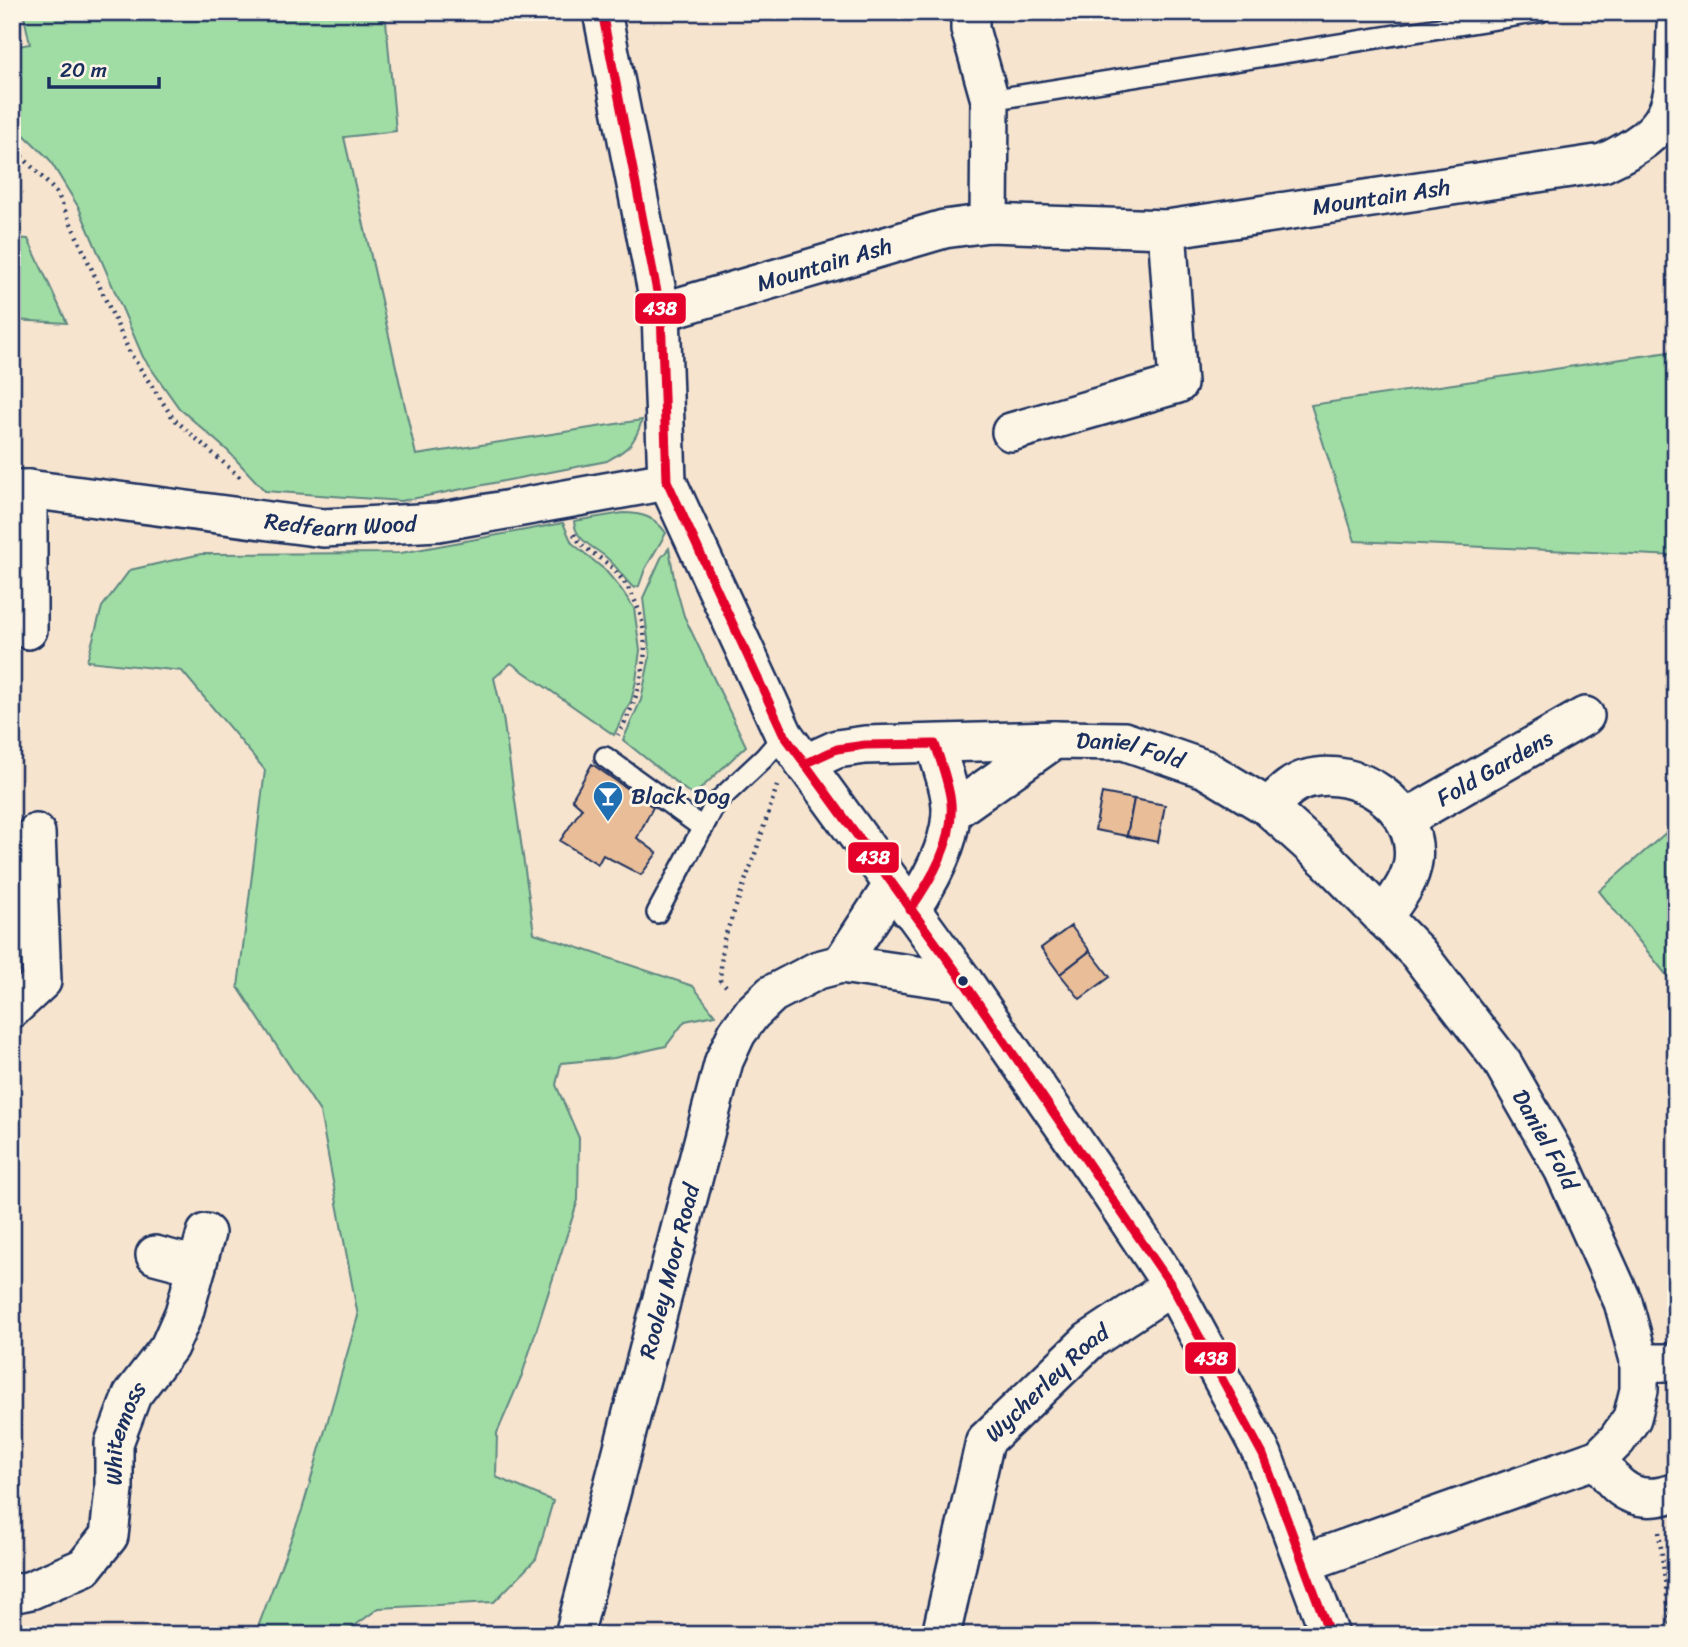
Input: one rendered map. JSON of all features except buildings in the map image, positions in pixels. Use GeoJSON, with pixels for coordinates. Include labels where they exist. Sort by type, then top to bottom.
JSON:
{"type":"FeatureCollection","features":[{"type":"Feature","properties":{"kind":"street"},"geometry":{"type":"LineString","coordinates":[[602,12],[661,312],[667,481],[794,749],[964,982],[1107,1187],[1172,1286],[1262,1455],[1330,1635]]}},
{"type":"Feature","properties":{"kind":"street"},"geometry":{"type":"LineString","coordinates":[[971,12],[970,29],[990,100],[989,223]]}},
{"type":"Feature","properties":{"kind":"street","name":"Mountain Ash"},"geometry":{"type":"LineString","coordinates":[[661,312],[944,229],[989,223],[1167,229],[1603,163],[1654,134],[1665,115],[1674,94],[1676,26]]}},
{"type":"Feature","properties":{"kind":"street"},"geometry":{"type":"LineString","coordinates":[[1011,432],[1178,384],[1167,229]]}},
{"type":"Feature","properties":{"kind":"street","name":"Redfearn Wood"},"geometry":{"type":"LineString","coordinates":[[20,489],[323,528],[438,522],[667,481]]}},
{"type":"Feature","properties":{"kind":"street"},"geometry":{"type":"LineString","coordinates":[[20,489],[28,630]]}},
{"type":"Feature","properties":{"kind":"street","name":"Fold Gardens"},"geometry":{"type":"LineString","coordinates":[[1405,819],[1585,716]]}},
{"type":"Feature","properties":{"kind":"street","name":"Daniel Fold"},"geometry":{"type":"LineString","coordinates":[[794,749],[837,750],[864,745],[1054,740],[1124,741],[1205,769],[1268,807],[1328,861],[1418,953],[1502,1062],[1563,1169],[1623,1302],[1639,1363],[1639,1390],[1632,1418],[1617,1440],[1599,1458],[1304,1563]]}},
{"type":"Feature","properties":{"kind":"street","name":"Daniel Fold"},"geometry":{"type":"LineString","coordinates":[[951,813],[1054,740]]}},
{"type":"Feature","properties":{"kind":"street"},"geometry":{"type":"LineString","coordinates":[[841,964],[901,898],[923,892],[937,860],[951,813],[947,786],[935,744]]}},
{"type":"Feature","properties":{"kind":"street"},"geometry":{"type":"LineString","coordinates":[[1268,807],[1294,784],[1325,776],[1342,776],[1358,781],[1395,806],[1405,819],[1413,841],[1413,862],[1405,886],[1383,918]]}},
{"type":"Feature","properties":{"kind":"street"},"geometry":{"type":"LineString","coordinates":[[12,1009],[42,981],[36,832]]}},
{"type":"Feature","properties":{"kind":"street","name":"Rooley Moor Road"},"geometry":{"type":"LineString","coordinates":[[574,1635],[724,1060],[737,1033],[752,1013],[772,995],[818,970],[841,964],[964,982]]}},
{"type":"Feature","properties":{"kind":"street","name":"Whitemoss"},"geometry":{"type":"LineString","coordinates":[[12,1594],[31,1590],[84,1567],[109,1536],[114,1490],[114,1444],[132,1395],[169,1347],[184,1313],[202,1249],[155,1255]]}},
{"type":"Feature","properties":{"kind":"street","name":"Wycherley Road"},"geometry":{"type":"LineString","coordinates":[[941,1635],[985,1441],[1089,1341],[1172,1286]]}},
{"type":"Feature","properties":{"kind":"street"},"geometry":{"type":"LineString","coordinates":[[1639,1363],[1676,1363]]}},
{"type":"Feature","properties":{"kind":"street"},"geometry":{"type":"LineString","coordinates":[[1599,1458],[1614,1484],[1628,1493],[1645,1498],[1666,1495]]}},
{"type":"Feature","properties":{"kind":"lane"},"geometry":{"type":"LineString","coordinates":[[990,100],[1540,12]]}},
{"type":"Feature","properties":{"kind":"lane"},"geometry":{"type":"LineString","coordinates":[[657,913],[716,803],[764,758],[794,749]]}},
{"type":"Feature","properties":{"kind":"lane"},"geometry":{"type":"LineString","coordinates":[[605,757],[703,828]]}},
{"type":"Feature","properties":{"kind":"path"},"geometry":{"type":"LineString","coordinates":[[12,146],[57,193],[130,353],[173,418],[250,486],[269,522]]}},
{"type":"Feature","properties":{"kind":"path"},"geometry":{"type":"LineString","coordinates":[[565,499],[569,524],[577,539],[609,566],[636,600],[645,639],[646,654],[635,704],[605,757]]}},
{"type":"Feature","properties":{"kind":"path"},"geometry":{"type":"LineString","coordinates":[[752,1013],[720,980],[723,942],[757,851],[777,785],[794,749]]}},
{"type":"Feature","properties":{"kind":"path"},"geometry":{"type":"LineString","coordinates":[[1666,1495],[1658,1524],[1672,1635]]}},
{"type":"Feature","properties":{"kind":"green space"},"geometry":{"type":"Polygon","coordinates":[[[23,12],[367,12],[386,21],[396,131],[344,137],[416,455],[642,420],[637,435],[625,449],[607,461],[401,501],[265,491],[228,451],[179,408],[143,357],[79,208],[49,159],[12,123],[12,47],[30,44],[23,12]]]}},
{"type":"Feature","properties":{"kind":"green space"},"geometry":{"type":"Polygon","coordinates":[[[12,238],[28,239],[67,323],[12,320],[12,238]]]}},
{"type":"Feature","properties":{"kind":"green space"},"geometry":{"type":"Polygon","coordinates":[[[1676,351],[1676,556],[1355,541],[1311,405],[1676,351]]]}},
{"type":"Feature","properties":{"kind":"green space"},"geometry":{"type":"Polygon","coordinates":[[[623,513],[648,517],[666,533],[645,569],[639,586],[634,588],[611,562],[582,539],[575,528],[574,521],[623,513]]]}},
{"type":"Feature","properties":{"kind":"green space"},"geometry":{"type":"Polygon","coordinates":[[[563,523],[572,543],[605,570],[634,608],[640,650],[631,701],[614,735],[511,663],[494,678],[503,717],[534,933],[693,986],[715,1015],[685,1021],[666,1046],[614,1058],[561,1063],[556,1085],[579,1138],[578,1200],[522,1375],[497,1433],[496,1477],[553,1501],[536,1559],[494,1602],[379,1608],[342,1635],[255,1635],[302,1510],[358,1316],[320,1112],[238,987],[265,770],[182,671],[87,661],[102,607],[130,570],[201,554],[401,553],[563,523]]]}},
{"type":"Feature","properties":{"kind":"green space"},"geometry":{"type":"Polygon","coordinates":[[[669,548],[684,616],[746,746],[693,796],[623,740],[641,700],[650,656],[643,598],[661,558],[669,548]]]}},
{"type":"Feature","properties":{"kind":"green space"},"geometry":{"type":"Polygon","coordinates":[[[1676,824],[1676,987],[1599,891],[1676,824]]]}},
{"type":"Feature","properties":{"kind":"transit line","name":"438"},"geometry":{"type":"LineString","coordinates":[[602,12],[661,312],[667,481],[784,735],[964,982],[1172,1286],[1263,1455],[1330,1635]]}},
{"type":"Feature","properties":{"kind":"transit line","name":"438"},"geometry":{"type":"LineString","coordinates":[[804,764],[837,749],[865,745],[935,744],[950,796],[949,832],[940,860],[910,910]]}},
{"type":"Feature","properties":{"kind":"place","name":"Black Dog"},"geometry":{"type":"Point","coordinates":[608,823]}}]}
